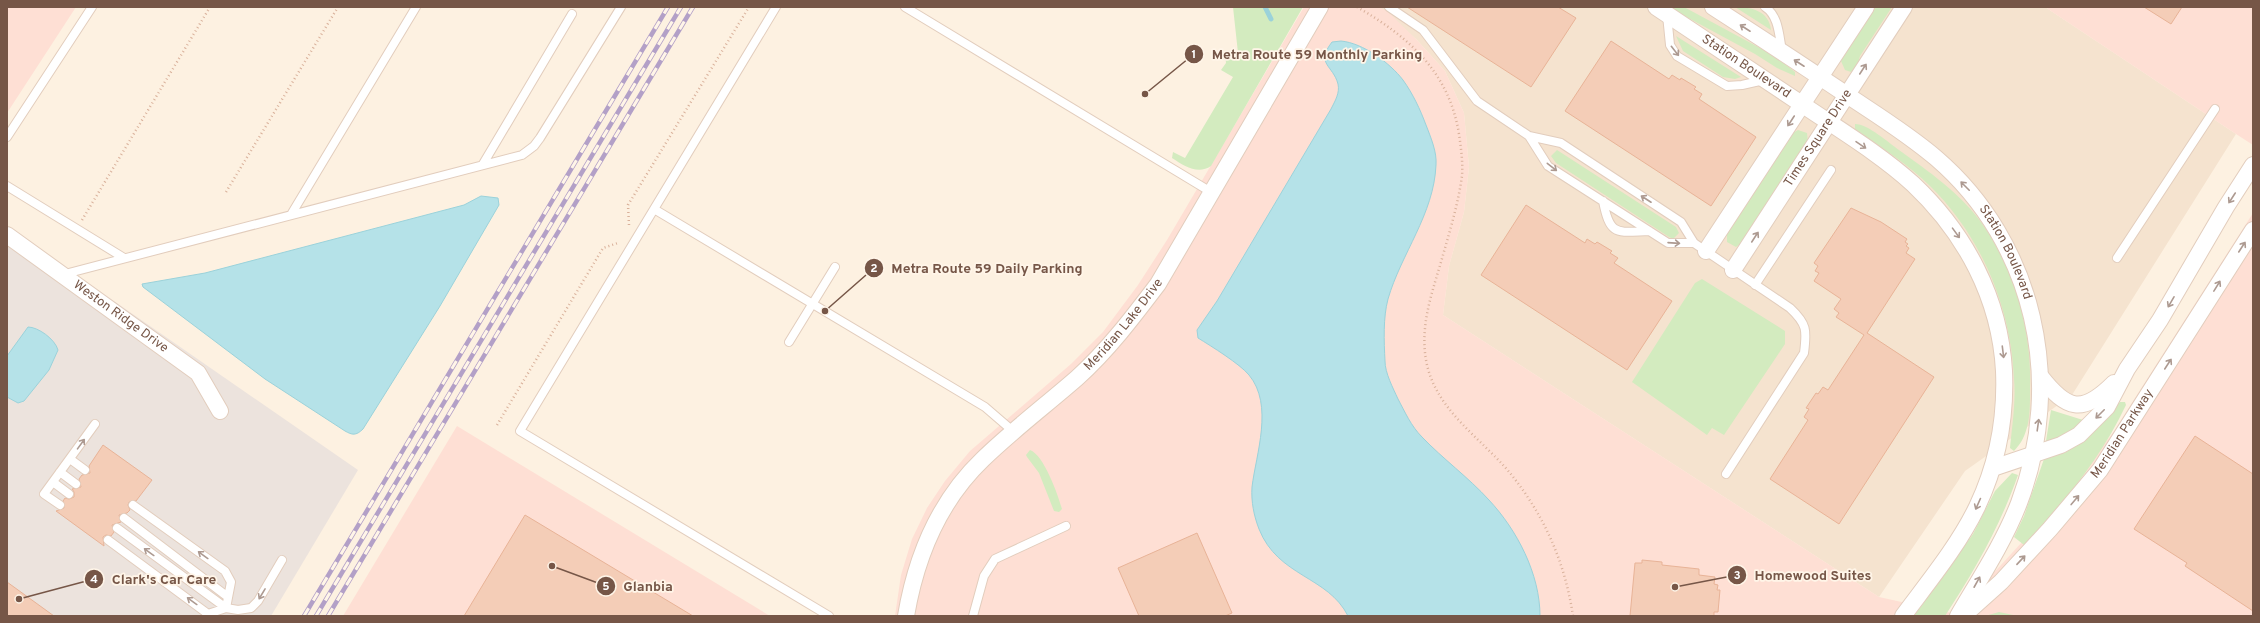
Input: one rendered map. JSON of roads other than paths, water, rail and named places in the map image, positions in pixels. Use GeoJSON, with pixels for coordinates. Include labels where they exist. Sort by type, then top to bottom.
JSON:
{"type":"FeatureCollection","features":[{"type":"Feature","properties":{"kind":"street","name":"Meridian Lake Drive"},"geometry":{"type":"LineString","coordinates":[[906,616],[920,555],[941,512],[960,484],[982,459],[1078,377],[1109,346],[1134,316],[1158,284],[1320,7]]}},
{"type":"Feature","properties":{"kind":"street","name":"Station Boulevard"},"geometry":{"type":"LineString","coordinates":[[1713,7],[1820,76],[1895,127],[1936,158],[1973,195],[1989,217],[2008,249],[2026,295],[2037,339],[2041,376],[2041,408],[2034,453],[2019,504],[1958,616]]}},
{"type":"Feature","properties":{"kind":"street"},"geometry":{"type":"LineString","coordinates":[[1700,247],[1802,104],[1866,7]]}},
{"type":"Feature","properties":{"kind":"street","name":"Times Square Drive"},"geometry":{"type":"LineString","coordinates":[[1733,270],[1904,7]]}},
{"type":"Feature","properties":{"kind":"street","name":"Station Boulevard"},"geometry":{"type":"LineString","coordinates":[[1661,11],[1870,150],[1913,184],[1946,219],[1967,248],[1982,279],[1996,314],[2003,353],[2005,393],[2002,431],[1993,468]]}},
{"type":"Feature","properties":{"kind":"street"},"geometry":{"type":"LineString","coordinates":[[1903,616],[1966,529],[1993,468],[2034,453],[2054,448],[2079,435],[2107,407],[2127,369],[2160,320],[2226,207],[2253,165]]}},
{"type":"Feature","properties":{"kind":"street","name":"Meridian Parkway"},"geometry":{"type":"LineString","coordinates":[[1963,616],[2010,571],[2050,529],[2100,470],[2253,230]]}},
{"type":"Feature","properties":{"kind":"street","name":"Weston Ridge Drive"},"geometry":{"type":"LineString","coordinates":[[7,235],[198,373],[220,411]]}},
{"type":"Feature","properties":{"kind":"street"},"geometry":{"type":"LineString","coordinates":[[2041,376],[2054,393],[2064,401],[2082,405],[2098,399],[2127,369]]}},
{"type":"Feature","properties":{"kind":"lane"},"geometry":{"type":"LineString","coordinates":[[7,137],[92,7]]}},
{"type":"Feature","properties":{"kind":"lane"},"geometry":{"type":"LineString","coordinates":[[292,213],[416,7]]}},
{"type":"Feature","properties":{"kind":"lane"},"geometry":{"type":"LineString","coordinates":[[61,274],[517,156],[534,146],[621,7]]}},
{"type":"Feature","properties":{"kind":"lane"},"geometry":{"type":"LineString","coordinates":[[776,7],[520,431],[829,616]]}},
{"type":"Feature","properties":{"kind":"lane"},"geometry":{"type":"LineString","coordinates":[[905,7],[1211,192]]}},
{"type":"Feature","properties":{"kind":"lane"},"geometry":{"type":"LineString","coordinates":[[1389,7],[1427,35],[1477,101],[1529,136],[1561,143],[1681,222],[1700,247],[1790,308],[1802,320],[1807,334],[1804,353],[1726,474]]}},
{"type":"Feature","properties":{"kind":"lane"},"geometry":{"type":"LineString","coordinates":[[1765,7],[1770,11],[1776,21],[1782,52]]}},
{"type":"Feature","properties":{"kind":"lane"},"geometry":{"type":"LineString","coordinates":[[1661,11],[1670,45],[1677,56],[1726,86],[1742,85],[1765,80]]}},
{"type":"Feature","properties":{"kind":"lane"},"geometry":{"type":"LineString","coordinates":[[483,164],[572,14]]}},
{"type":"Feature","properties":{"kind":"lane"},"geometry":{"type":"LineString","coordinates":[[2117,258],[2215,109]]}},
{"type":"Feature","properties":{"kind":"lane"},"geometry":{"type":"LineString","coordinates":[[1529,136],[1548,166],[1668,243],[1700,247]]}},
{"type":"Feature","properties":{"kind":"lane"},"geometry":{"type":"LineString","coordinates":[[1755,285],[1831,170]]}},
{"type":"Feature","properties":{"kind":"lane"},"geometry":{"type":"LineString","coordinates":[[7,186],[124,258]]}},
{"type":"Feature","properties":{"kind":"lane"},"geometry":{"type":"LineString","coordinates":[[1603,201],[1607,220],[1614,230],[1622,233],[1650,231]]}},
{"type":"Feature","properties":{"kind":"lane"},"geometry":{"type":"LineString","coordinates":[[654,209],[985,407],[1014,432]]}},
{"type":"Feature","properties":{"kind":"lane"},"geometry":{"type":"LineString","coordinates":[[789,342],[835,267]]}},
{"type":"Feature","properties":{"kind":"lane"},"geometry":{"type":"LineString","coordinates":[[60,505],[44,494],[96,424]]}},
{"type":"Feature","properties":{"kind":"lane"},"geometry":{"type":"LineString","coordinates":[[70,459],[85,470]]}},
{"type":"Feature","properties":{"kind":"lane"},"geometry":{"type":"LineString","coordinates":[[60,472],[76,484]]}},
{"type":"Feature","properties":{"kind":"lane"},"geometry":{"type":"LineString","coordinates":[[53,482],[69,494]]}},
{"type":"Feature","properties":{"kind":"lane"},"geometry":{"type":"LineString","coordinates":[[133,505],[226,571],[231,582],[226,608]]}},
{"type":"Feature","properties":{"kind":"lane"},"geometry":{"type":"LineString","coordinates":[[124,518],[228,597]]}},
{"type":"Feature","properties":{"kind":"lane"},"geometry":{"type":"LineString","coordinates":[[972,616],[984,576],[995,559],[1066,526]]}},
{"type":"Feature","properties":{"kind":"lane"},"geometry":{"type":"LineString","coordinates":[[116,528],[226,608],[238,610],[251,608],[258,601],[282,560]]}},
{"type":"Feature","properties":{"kind":"lane"},"geometry":{"type":"LineString","coordinates":[[108,540],[208,614],[226,608]]}},
{"type":"Feature","properties":{"kind":"water"},"geometry":{"type":"Polygon","coordinates":[[[1341,41],[1358,46],[1375,55],[1391,67],[1403,80],[1421,113],[1432,140],[1436,155],[1434,183],[1429,200],[1416,234],[1394,282],[1386,306],[1384,346],[1385,366],[1388,375],[1398,399],[1411,424],[1418,433],[1489,500],[1509,525],[1525,554],[1531,569],[1536,584],[1540,616],[1348,616],[1339,603],[1328,592],[1290,567],[1278,557],[1267,545],[1257,524],[1252,503],[1252,487],[1261,430],[1261,401],[1256,387],[1249,375],[1225,355],[1198,338],[1197,330],[1217,301],[1334,103],[1338,94],[1338,84],[1325,60],[1325,55],[1332,42],[1341,41]]]}},
{"type":"Feature","properties":{"kind":"water"},"geometry":{"type":"Polygon","coordinates":[[[481,196],[498,198],[499,205],[440,306],[363,429],[356,434],[345,431],[265,379],[143,287],[142,284],[205,273],[464,205],[481,196]]]}},
{"type":"Feature","properties":{"kind":"water"},"geometry":{"type":"Polygon","coordinates":[[[28,327],[46,334],[58,350],[49,370],[24,401],[18,403],[7,397],[7,356],[28,327]]]}},
{"type":"Feature","properties":{"kind":"waterway"},"geometry":{"type":"LineString","coordinates":[[1265,7],[1271,19]]}},
{"type":"Feature","properties":{"kind":"railway"},"geometry":{"type":"LineString","coordinates":[[304,616],[668,7]]}},
{"type":"Feature","properties":{"kind":"railway"},"geometry":{"type":"LineString","coordinates":[[316,616],[681,7]]}},
{"type":"Feature","properties":{"kind":"railway"},"geometry":{"type":"LineString","coordinates":[[328,616],[693,7]]}},
{"type":"Feature","properties":{"kind":"place","name":"Metra Route 59 Monthly Parking"},"geometry":{"type":"Point","coordinates":[1145,94]}},
{"type":"Feature","properties":{"kind":"place","name":"Metra Route 59 Daily Parking"},"geometry":{"type":"Point","coordinates":[825,311]}},
{"type":"Feature","properties":{"kind":"place","name":"Glanbia"},"geometry":{"type":"Point","coordinates":[552,566]}},
{"type":"Feature","properties":{"kind":"place","name":"Homewood Suites"},"geometry":{"type":"Point","coordinates":[1675,587]}},
{"type":"Feature","properties":{"kind":"place","name":"Clark's Car Care"},"geometry":{"type":"Point","coordinates":[19,599]}}]}
